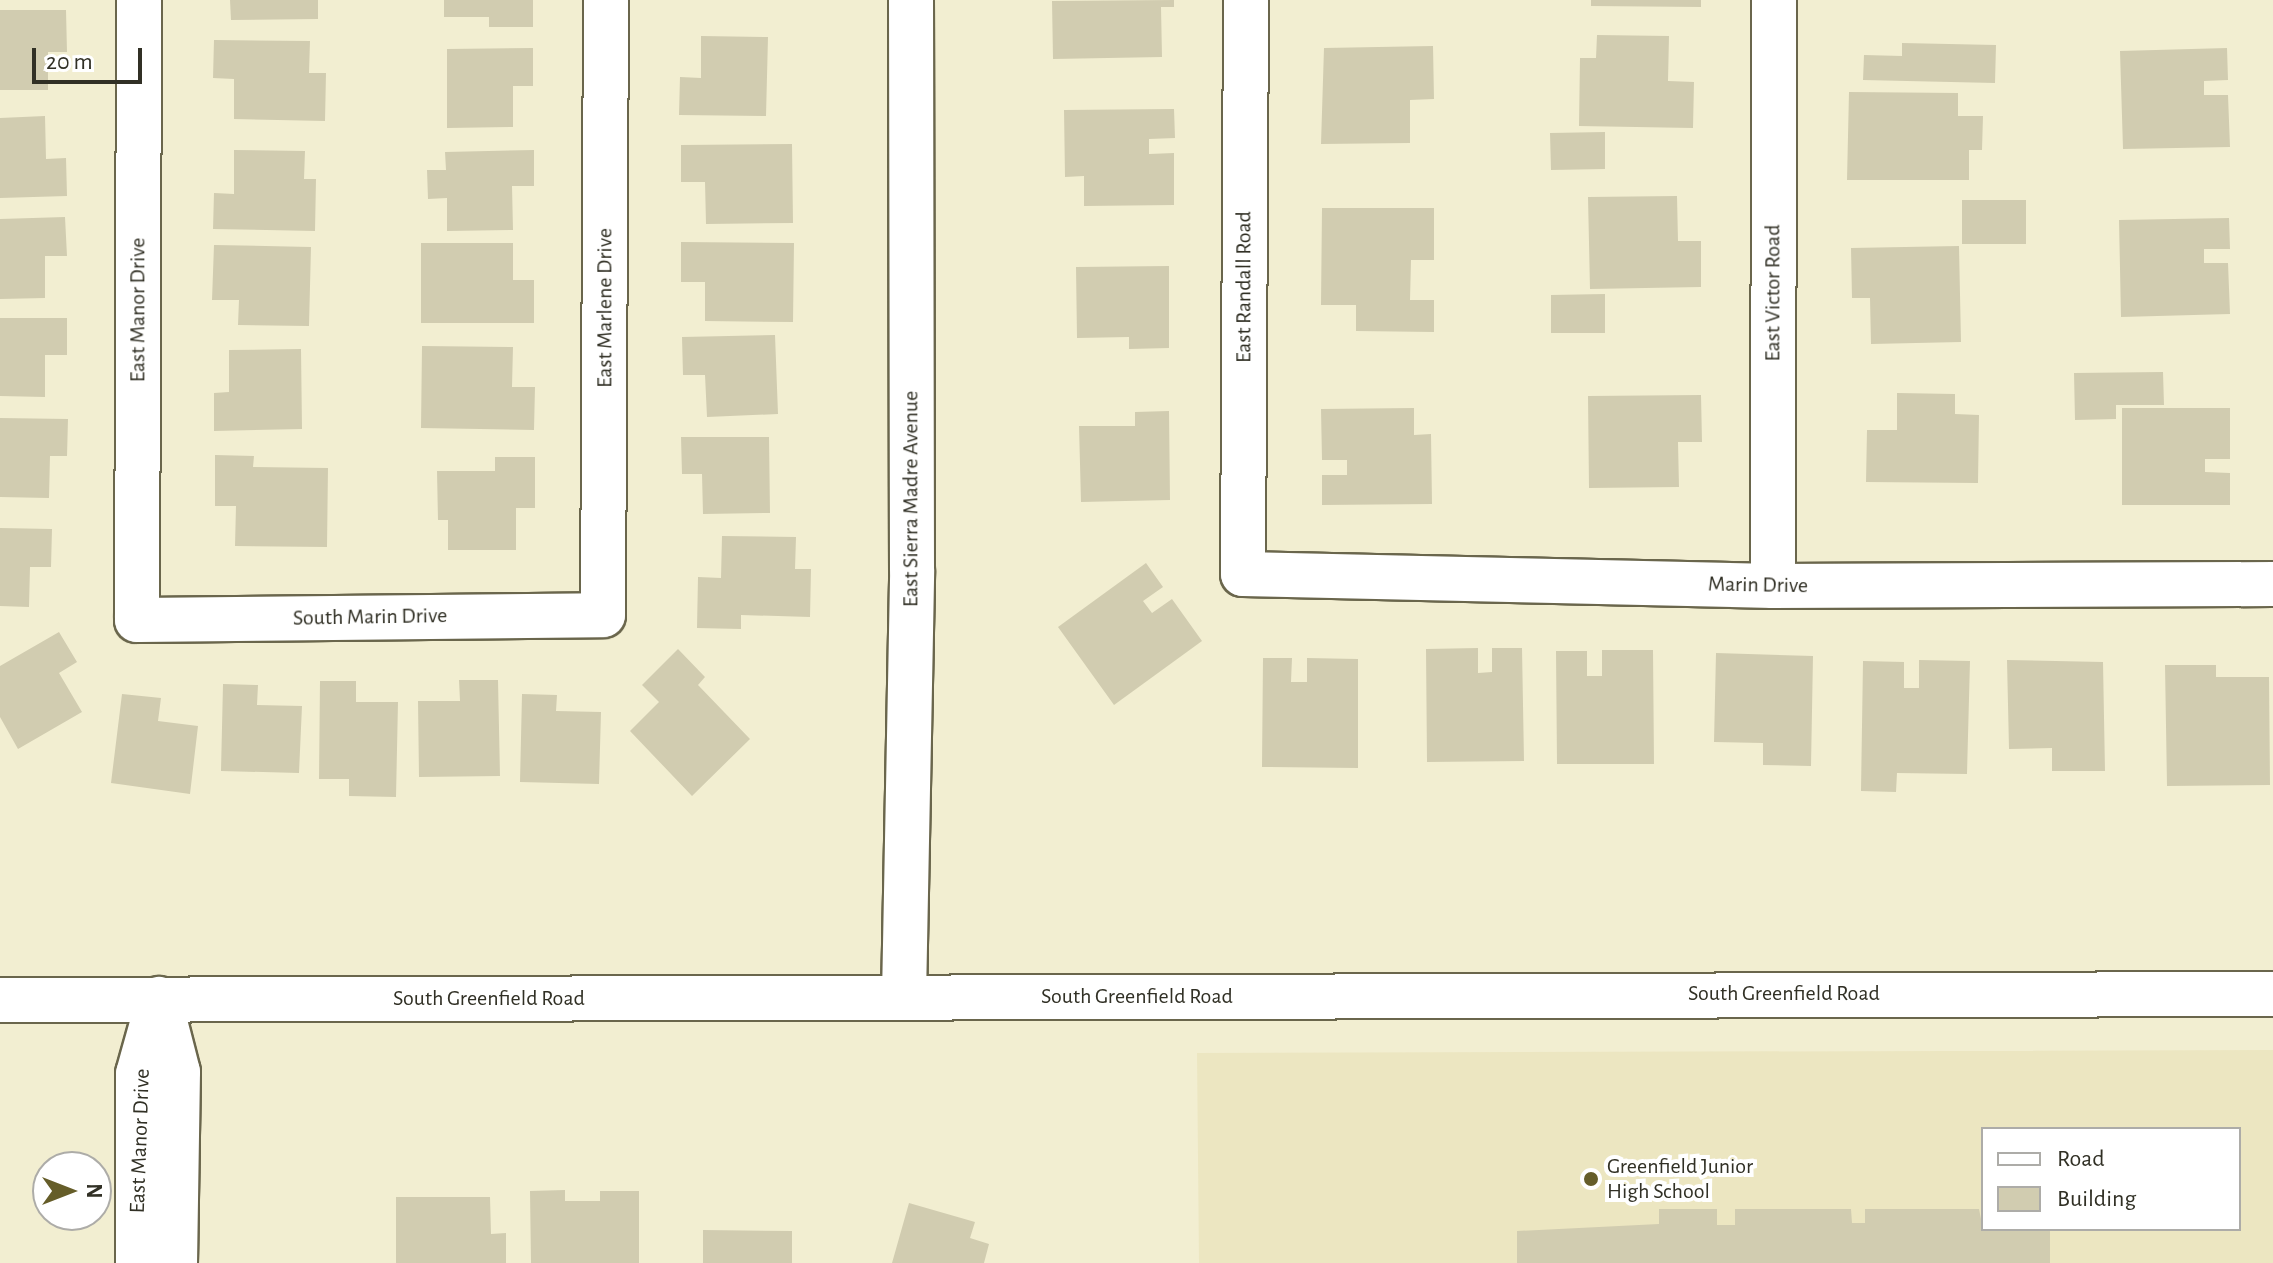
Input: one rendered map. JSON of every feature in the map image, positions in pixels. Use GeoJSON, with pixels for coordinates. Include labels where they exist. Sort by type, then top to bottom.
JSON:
{"type":"FeatureCollection","features":[{"type":"Feature","properties":{"kind":"street","name":"East Manor Drive"},"geometry":{"type":"LineString","coordinates":[[137,620],[139,0]]}},
{"type":"Feature","properties":{"kind":"street","name":"East Marlene Drive"},"geometry":{"type":"LineString","coordinates":[[603,615],[606,0]]}},
{"type":"Feature","properties":{"kind":"street","name":"East Sierra Madre Avenue"},"geometry":{"type":"LineString","coordinates":[[904,997],[912,570],[911,0]]}},
{"type":"Feature","properties":{"kind":"street","name":"East Randall Road"},"geometry":{"type":"LineString","coordinates":[[1243,574],[1246,0]]}},
{"type":"Feature","properties":{"kind":"street","name":"East Victor Road"},"geometry":{"type":"LineString","coordinates":[[1773,586],[1774,0]]}},
{"type":"Feature","properties":{"kind":"street","name":"Marin Drive"},"geometry":{"type":"LineString","coordinates":[[1243,574],[1773,586],[2273,584]]}},
{"type":"Feature","properties":{"kind":"street","name":"South Marin Drive"},"geometry":{"type":"LineString","coordinates":[[137,620],[603,615]]}},
{"type":"Feature","properties":{"kind":"street","name":"South Greenfield Road"},"geometry":{"type":"LineString","coordinates":[[0,1000],[2273,994]]}},
{"type":"Feature","properties":{"kind":"street","name":"East Manor Drive"},"geometry":{"type":"LineString","coordinates":[[138,1263],[138,1074],[159,999]]}},
{"type":"Feature","properties":{"kind":"street","name":"East Manor Drive"},"geometry":{"type":"LineString","coordinates":[[159,999],[178,1072],[175,1263]]}},
{"type":"Feature","properties":{"kind":"shaded area","name":"Greenfield Junior High School"},"geometry":{"type":"Polygon","coordinates":[[[2273,1050],[2273,1263],[1199,1263],[1197,1053],[2273,1050]]]}},
{"type":"Feature","properties":{"kind":"building"},"geometry":{"type":"Polygon","coordinates":[[[230,0],[318,0],[318,19],[231,20],[230,0]]]}},
{"type":"Feature","properties":{"kind":"building"},"geometry":{"type":"Polygon","coordinates":[[[444,0],[533,0],[533,27],[489,27],[489,17],[444,17],[444,0]]]}},
{"type":"Feature","properties":{"kind":"building"},"geometry":{"type":"Polygon","coordinates":[[[1174,0],[1174,7],[1161,7],[1162,57],[1053,59],[1052,1],[1174,0]]]}},
{"type":"Feature","properties":{"kind":"building"},"geometry":{"type":"Polygon","coordinates":[[[1591,0],[1701,0],[1701,7],[1591,6],[1591,0]]]}},
{"type":"Feature","properties":{"kind":"building"},"geometry":{"type":"Polygon","coordinates":[[[0,10],[66,10],[67,52],[48,52],[48,90],[0,90],[0,10]]]}},
{"type":"Feature","properties":{"kind":"building"},"geometry":{"type":"Polygon","coordinates":[[[1597,35],[1669,36],[1668,81],[1694,82],[1693,128],[1579,126],[1580,58],[1596,58],[1597,35]]]}},
{"type":"Feature","properties":{"kind":"building"},"geometry":{"type":"Polygon","coordinates":[[[701,36],[768,37],[766,116],[679,115],[680,77],[701,78],[701,36]]]}},
{"type":"Feature","properties":{"kind":"building"},"geometry":{"type":"Polygon","coordinates":[[[214,40],[310,41],[309,73],[326,73],[325,121],[234,119],[234,79],[213,78],[214,40]]]}},
{"type":"Feature","properties":{"kind":"building"},"geometry":{"type":"Polygon","coordinates":[[[1902,43],[1996,45],[1995,83],[1863,80],[1864,55],[1902,56],[1902,43]]]}},
{"type":"Feature","properties":{"kind":"building"},"geometry":{"type":"Polygon","coordinates":[[[1433,46],[1434,99],[1410,100],[1410,143],[1321,144],[1324,48],[1433,46]]]}},
{"type":"Feature","properties":{"kind":"building"},"geometry":{"type":"Polygon","coordinates":[[[533,48],[533,86],[513,86],[513,127],[447,128],[447,49],[533,48]]]}},
{"type":"Feature","properties":{"kind":"building"},"geometry":{"type":"Polygon","coordinates":[[[2227,48],[2228,80],[2204,81],[2204,95],[2228,95],[2230,147],[2123,149],[2120,51],[2227,48]]]}},
{"type":"Feature","properties":{"kind":"building"},"geometry":{"type":"Polygon","coordinates":[[[1849,92],[1958,93],[1958,116],[1983,116],[1982,150],[1969,150],[1969,180],[1847,180],[1849,92]]]}},
{"type":"Feature","properties":{"kind":"building"},"geometry":{"type":"Polygon","coordinates":[[[1174,109],[1175,138],[1149,139],[1149,154],[1174,153],[1174,205],[1084,206],[1084,176],[1065,177],[1064,110],[1174,109]]]}},
{"type":"Feature","properties":{"kind":"building"},"geometry":{"type":"Polygon","coordinates":[[[45,116],[46,159],[66,158],[67,196],[0,198],[0,118],[45,116]]]}},
{"type":"Feature","properties":{"kind":"building"},"geometry":{"type":"Polygon","coordinates":[[[1605,132],[1605,169],[1551,170],[1550,133],[1605,132]]]}},
{"type":"Feature","properties":{"kind":"building"},"geometry":{"type":"Polygon","coordinates":[[[792,144],[793,223],[706,224],[705,182],[681,182],[681,145],[792,144]]]}},
{"type":"Feature","properties":{"kind":"building"},"geometry":{"type":"Polygon","coordinates":[[[234,150],[305,151],[304,179],[316,179],[315,231],[213,229],[214,193],[234,194],[234,150]]]}},
{"type":"Feature","properties":{"kind":"building"},"geometry":{"type":"Polygon","coordinates":[[[534,150],[534,186],[512,186],[513,230],[447,231],[447,198],[428,199],[427,170],[446,170],[445,152],[534,150]]]}},
{"type":"Feature","properties":{"kind":"building"},"geometry":{"type":"Polygon","coordinates":[[[1677,196],[1678,241],[1701,241],[1701,287],[1590,289],[1588,197],[1677,196]]]}},
{"type":"Feature","properties":{"kind":"building"},"geometry":{"type":"Polygon","coordinates":[[[1962,200],[2026,200],[2026,244],[1962,244],[1962,200]]]}},
{"type":"Feature","properties":{"kind":"building"},"geometry":{"type":"Polygon","coordinates":[[[1322,208],[1434,208],[1434,260],[1411,260],[1410,300],[1434,300],[1434,332],[1356,331],[1356,305],[1321,305],[1322,208]]]}},
{"type":"Feature","properties":{"kind":"building"},"geometry":{"type":"Polygon","coordinates":[[[65,217],[67,256],[45,256],[45,298],[0,299],[0,219],[65,217]]]}},
{"type":"Feature","properties":{"kind":"building"},"geometry":{"type":"Polygon","coordinates":[[[2229,218],[2230,249],[2204,249],[2204,263],[2228,263],[2230,314],[2121,317],[2119,220],[2229,218]]]}},
{"type":"Feature","properties":{"kind":"building"},"geometry":{"type":"Polygon","coordinates":[[[681,242],[794,243],[793,322],[705,321],[705,282],[681,282],[681,242]]]}},
{"type":"Feature","properties":{"kind":"building"},"geometry":{"type":"Polygon","coordinates":[[[421,243],[513,243],[513,280],[534,280],[534,323],[421,323],[421,243]]]}},
{"type":"Feature","properties":{"kind":"building"},"geometry":{"type":"Polygon","coordinates":[[[214,245],[311,247],[309,326],[238,325],[239,300],[212,300],[214,245]]]}},
{"type":"Feature","properties":{"kind":"building"},"geometry":{"type":"Polygon","coordinates":[[[1959,246],[1961,342],[1871,344],[1870,298],[1852,298],[1851,248],[1959,246]]]}},
{"type":"Feature","properties":{"kind":"building"},"geometry":{"type":"Polygon","coordinates":[[[1169,266],[1169,348],[1129,349],[1129,337],[1077,338],[1076,267],[1169,266]]]}},
{"type":"Feature","properties":{"kind":"building"},"geometry":{"type":"Polygon","coordinates":[[[1605,294],[1605,333],[1551,333],[1551,295],[1605,294]]]}},
{"type":"Feature","properties":{"kind":"building"},"geometry":{"type":"Polygon","coordinates":[[[0,318],[67,318],[67,355],[45,355],[45,397],[0,396],[0,318]]]}},
{"type":"Feature","properties":{"kind":"building"},"geometry":{"type":"Polygon","coordinates":[[[775,335],[778,414],[707,417],[705,375],[683,375],[682,337],[775,335]]]}},
{"type":"Feature","properties":{"kind":"building"},"geometry":{"type":"Polygon","coordinates":[[[422,346],[513,347],[512,387],[535,387],[534,430],[421,428],[422,346]]]}},
{"type":"Feature","properties":{"kind":"building"},"geometry":{"type":"Polygon","coordinates":[[[301,349],[302,429],[214,431],[214,393],[229,392],[229,350],[301,349]]]}},
{"type":"Feature","properties":{"kind":"building"},"geometry":{"type":"Polygon","coordinates":[[[2163,372],[2164,405],[2116,405],[2116,419],[2075,420],[2074,373],[2163,372]]]}},
{"type":"Feature","properties":{"kind":"building"},"geometry":{"type":"Polygon","coordinates":[[[1897,393],[1955,394],[1955,414],[1979,415],[1978,483],[1866,482],[1867,430],[1897,430],[1897,393]]]}},
{"type":"Feature","properties":{"kind":"building"},"geometry":{"type":"Polygon","coordinates":[[[1701,395],[1702,442],[1678,442],[1679,487],[1589,488],[1588,396],[1701,395]]]}},
{"type":"Feature","properties":{"kind":"building"},"geometry":{"type":"Polygon","coordinates":[[[1414,408],[1414,435],[1431,434],[1432,504],[1322,505],[1322,475],[1347,475],[1347,460],[1322,460],[1321,409],[1414,408]]]}},
{"type":"Feature","properties":{"kind":"building"},"geometry":{"type":"Polygon","coordinates":[[[2122,408],[2230,408],[2230,459],[2205,459],[2205,472],[2230,473],[2230,505],[2122,505],[2122,408]]]}},
{"type":"Feature","properties":{"kind":"building"},"geometry":{"type":"Polygon","coordinates":[[[1169,411],[1170,500],[1081,502],[1079,426],[1135,426],[1135,412],[1169,411]]]}},
{"type":"Feature","properties":{"kind":"building"},"geometry":{"type":"Polygon","coordinates":[[[0,418],[68,419],[67,456],[50,456],[49,498],[0,497],[0,418]]]}},
{"type":"Feature","properties":{"kind":"building"},"geometry":{"type":"Polygon","coordinates":[[[681,437],[769,437],[770,513],[703,514],[702,474],[682,474],[681,437]]]}},
{"type":"Feature","properties":{"kind":"building"},"geometry":{"type":"Polygon","coordinates":[[[215,455],[254,456],[253,467],[328,468],[327,547],[235,546],[236,506],[215,506],[215,455]]]}},
{"type":"Feature","properties":{"kind":"building"},"geometry":{"type":"Polygon","coordinates":[[[495,457],[535,457],[535,508],[516,508],[516,550],[448,550],[448,520],[438,520],[437,471],[495,471],[495,457]]]}},
{"type":"Feature","properties":{"kind":"building"},"geometry":{"type":"Polygon","coordinates":[[[0,528],[52,529],[51,567],[30,567],[29,607],[0,606],[0,528]]]}},
{"type":"Feature","properties":{"kind":"building"},"geometry":{"type":"Polygon","coordinates":[[[722,536],[796,537],[795,569],[811,569],[810,617],[741,615],[741,629],[697,628],[698,577],[721,578],[722,536]]]}},
{"type":"Feature","properties":{"kind":"building"},"geometry":{"type":"Polygon","coordinates":[[[1146,563],[1163,587],[1143,601],[1152,613],[1172,599],[1202,641],[1114,705],[1058,627],[1146,563]]]}},
{"type":"Feature","properties":{"kind":"building"},"geometry":{"type":"Polygon","coordinates":[[[59,632],[77,662],[59,673],[82,712],[18,749],[0,717],[0,666],[59,632]]]}},
{"type":"Feature","properties":{"kind":"building"},"geometry":{"type":"Polygon","coordinates":[[[1478,648],[1478,673],[1492,672],[1492,648],[1522,648],[1524,761],[1427,762],[1426,649],[1478,648]]]}},
{"type":"Feature","properties":{"kind":"building"},"geometry":{"type":"Polygon","coordinates":[[[678,649],[705,677],[698,685],[750,739],[692,796],[630,731],[659,702],[642,685],[678,649]]]}},
{"type":"Feature","properties":{"kind":"building"},"geometry":{"type":"Polygon","coordinates":[[[1602,650],[1653,650],[1654,764],[1557,764],[1556,651],[1587,651],[1587,676],[1602,676],[1602,650]]]}},
{"type":"Feature","properties":{"kind":"building"},"geometry":{"type":"Polygon","coordinates":[[[1716,653],[1813,656],[1811,766],[1763,765],[1763,743],[1714,742],[1716,653]]]}},
{"type":"Feature","properties":{"kind":"building"},"geometry":{"type":"Polygon","coordinates":[[[1263,658],[1292,658],[1291,682],[1307,682],[1307,658],[1358,659],[1358,768],[1262,767],[1263,658]]]}},
{"type":"Feature","properties":{"kind":"building"},"geometry":{"type":"Polygon","coordinates":[[[1919,660],[1970,661],[1967,774],[1897,773],[1896,792],[1861,791],[1863,661],[1904,662],[1904,688],[1919,688],[1919,660]]]}},
{"type":"Feature","properties":{"kind":"building"},"geometry":{"type":"Polygon","coordinates":[[[2007,660],[2103,662],[2105,771],[2052,771],[2052,748],[2009,749],[2007,660]]]}},
{"type":"Feature","properties":{"kind":"building"},"geometry":{"type":"Polygon","coordinates":[[[2165,665],[2216,665],[2216,677],[2269,677],[2270,785],[2167,786],[2165,665]]]}},
{"type":"Feature","properties":{"kind":"building"},"geometry":{"type":"Polygon","coordinates":[[[459,680],[498,680],[500,776],[419,777],[418,701],[460,701],[459,680]]]}},
{"type":"Feature","properties":{"kind":"building"},"geometry":{"type":"Polygon","coordinates":[[[320,681],[356,681],[356,702],[398,702],[396,797],[349,796],[349,779],[319,779],[320,681]]]}},
{"type":"Feature","properties":{"kind":"building"},"geometry":{"type":"Polygon","coordinates":[[[223,684],[258,685],[257,705],[302,706],[299,773],[221,771],[223,684]]]}},
{"type":"Feature","properties":{"kind":"building"},"geometry":{"type":"Polygon","coordinates":[[[122,694],[161,698],[158,721],[198,726],[190,794],[111,783],[122,694]]]}},
{"type":"Feature","properties":{"kind":"building"},"geometry":{"type":"Polygon","coordinates":[[[522,694],[557,695],[556,711],[601,712],[599,784],[520,782],[522,694]]]}},
{"type":"Feature","properties":{"kind":"building"},"geometry":{"type":"Polygon","coordinates":[[[565,1190],[565,1201],[600,1201],[600,1191],[639,1191],[639,1263],[531,1263],[530,1191],[565,1190]]]}},
{"type":"Feature","properties":{"kind":"building"},"geometry":{"type":"Polygon","coordinates":[[[396,1197],[490,1197],[491,1234],[506,1233],[506,1263],[396,1263],[396,1197]]]}},
{"type":"Feature","properties":{"kind":"building"},"geometry":{"type":"Polygon","coordinates":[[[909,1203],[975,1222],[970,1238],[989,1244],[984,1263],[892,1263],[909,1203]]]}},
{"type":"Feature","properties":{"kind":"building"},"geometry":{"type":"Polygon","coordinates":[[[1659,1209],[1717,1209],[1717,1225],[1735,1225],[1735,1209],[1851,1209],[1852,1223],[1865,1223],[1865,1209],[1979,1209],[1981,1231],[2050,1231],[2050,1263],[1517,1263],[1517,1231],[1659,1224],[1659,1209]]]}},
{"type":"Feature","properties":{"kind":"building"},"geometry":{"type":"Polygon","coordinates":[[[703,1230],[792,1231],[792,1263],[703,1263],[703,1230]]]}},
{"type":"Feature","properties":{"kind":"place","name":"Greenfield Junior High School"},"geometry":{"type":"Point","coordinates":[1591,1179]}}]}
